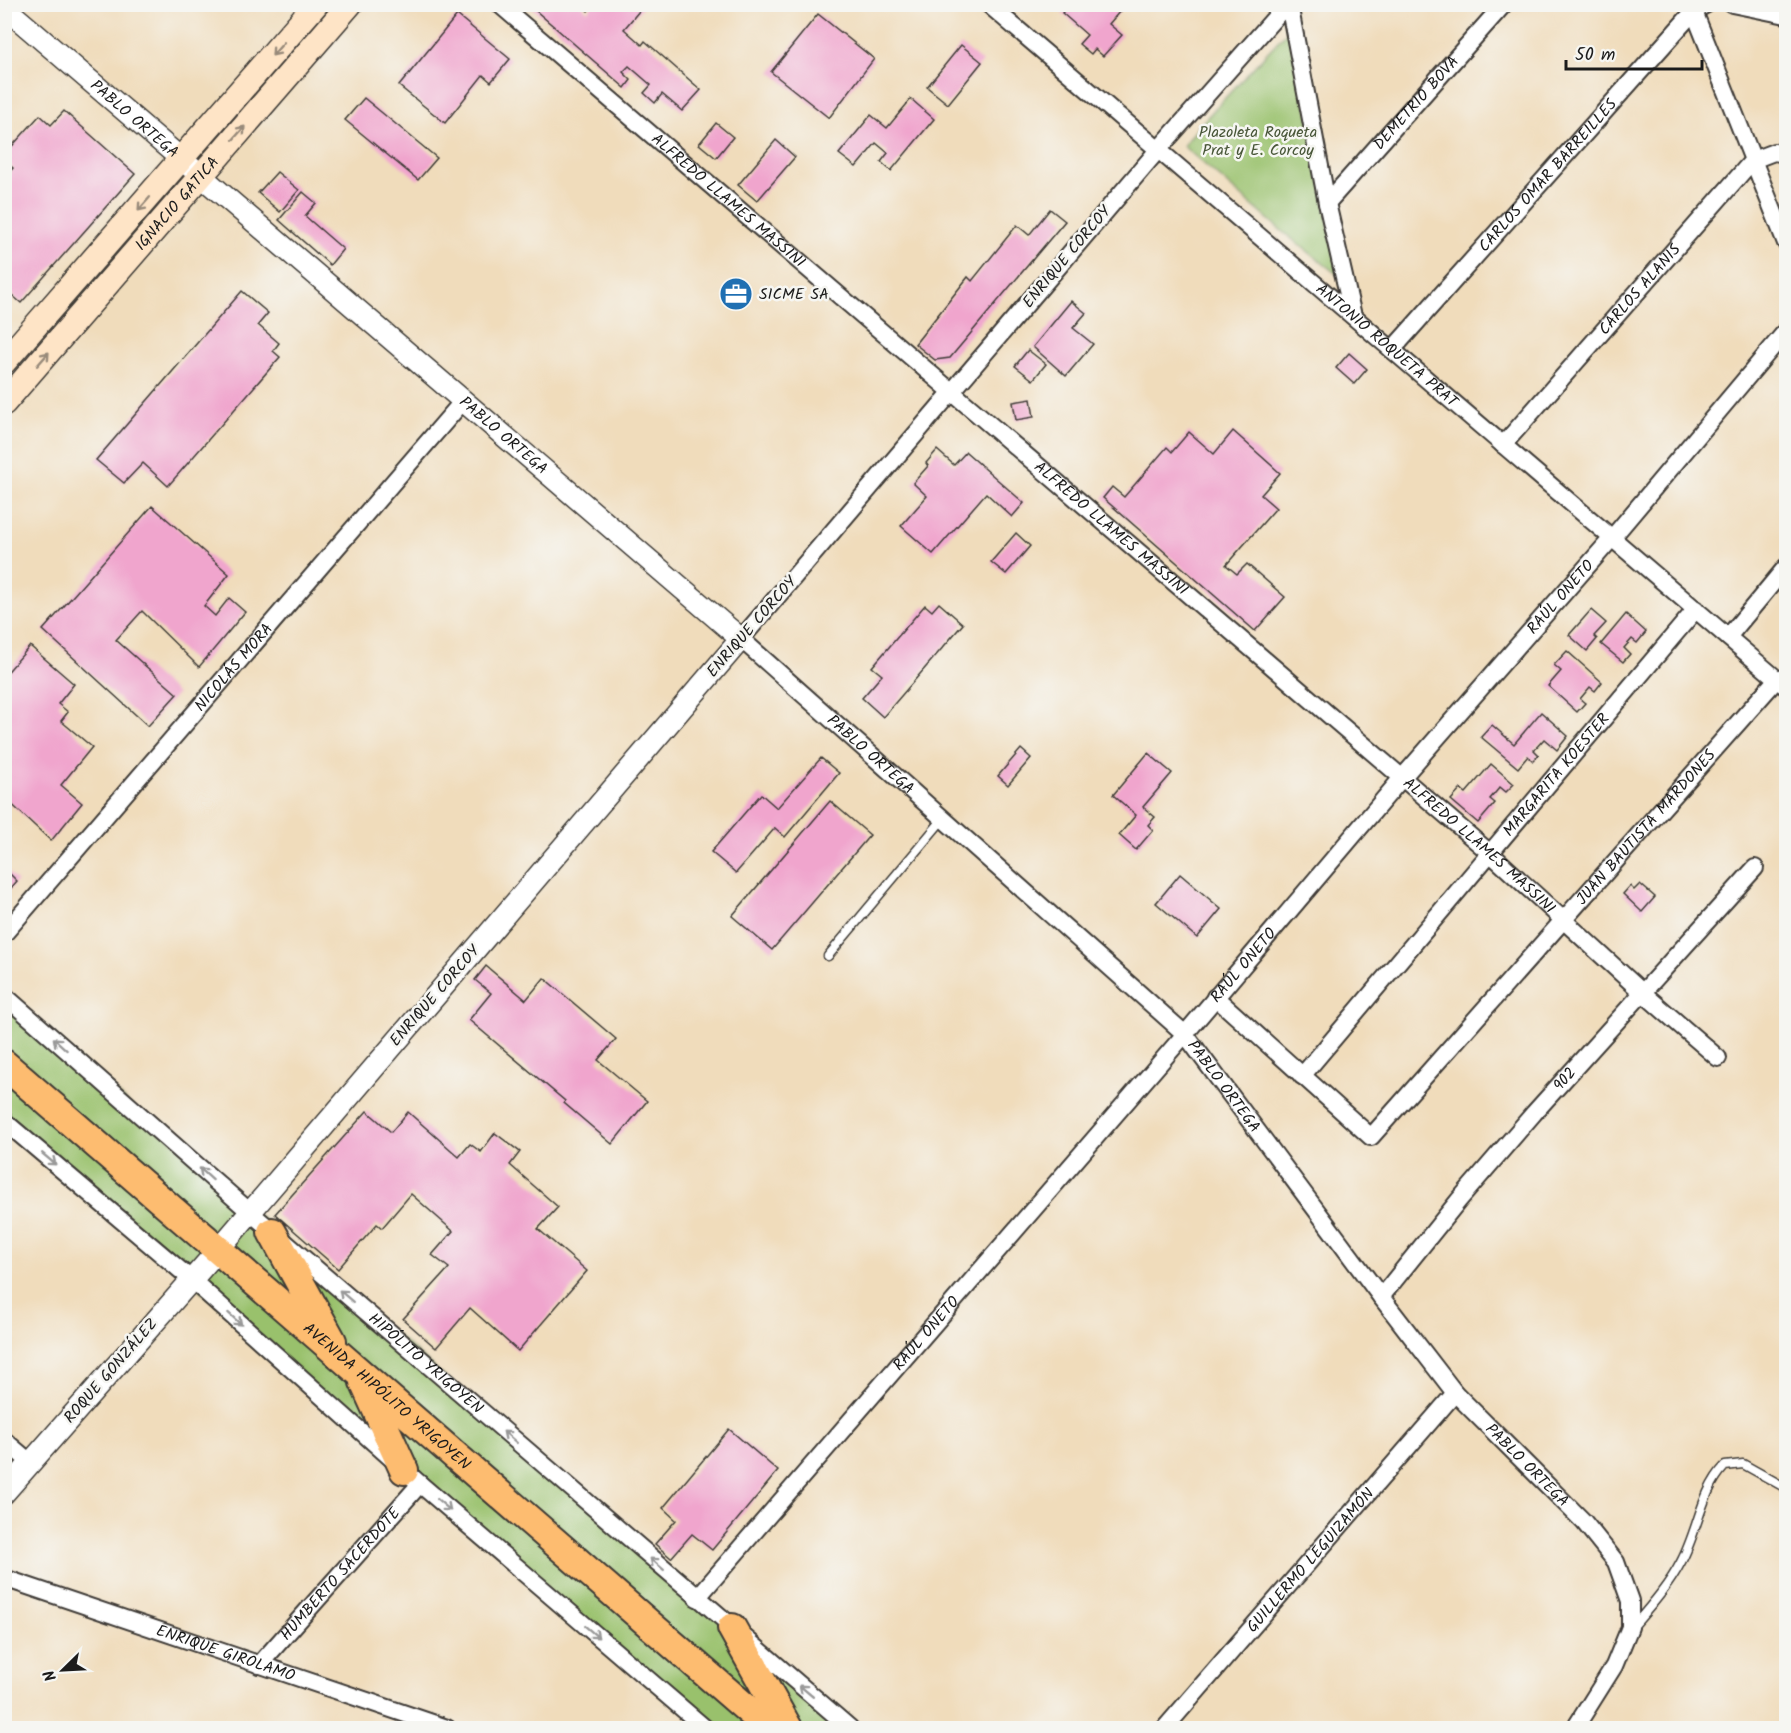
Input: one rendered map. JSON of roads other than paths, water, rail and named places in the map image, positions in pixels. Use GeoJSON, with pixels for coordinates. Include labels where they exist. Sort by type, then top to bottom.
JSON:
{"type":"FeatureCollection","features":[{"type":"Feature","properties":{"kind":"highway","name":"AVENIDA HIPÓLITO YRIGOYEN"},"geometry":{"type":"LineString","coordinates":[[4,1064],[769,1728]]}},
{"type":"Feature","properties":{"kind":"highway"},"geometry":{"type":"LineString","coordinates":[[272,1232],[352,1367],[412,1477]]}},
{"type":"Feature","properties":{"kind":"highway"},"geometry":{"type":"LineString","coordinates":[[732,1628],[788,1728]]}},
{"type":"Feature","properties":{"kind":"main road","name":"IGNACIO GATICA"},"geometry":{"type":"LineString","coordinates":[[4,362],[183,160],[316,4]]}},
{"type":"Feature","properties":{"kind":"main road","name":"IGNACIO GATICA"},"geometry":{"type":"LineString","coordinates":[[4,404],[14,375],[201,176],[350,4]]}},
{"type":"Feature","properties":{"kind":"street","name":"ALFREDO LLAMES MASSINI"},"geometry":{"type":"LineString","coordinates":[[499,4],[1490,853],[1643,993],[1718,1058]]}},
{"type":"Feature","properties":{"kind":"street","name":"ANTONIO ROQUETA PRAT"},"geometry":{"type":"LineString","coordinates":[[988,4],[1782,683]]}},
{"type":"Feature","properties":{"kind":"street","name":"ENRIQUE CORCOY"},"geometry":{"type":"LineString","coordinates":[[218,1250],[1158,150],[1288,4]]}},
{"type":"Feature","properties":{"kind":"street"},"geometry":{"type":"LineString","coordinates":[[1288,4],[1327,203],[1353,316]]}},
{"type":"Feature","properties":{"kind":"street","name":"DEMETRIO BOVA"},"geometry":{"type":"LineString","coordinates":[[1327,203],[1504,4]]}},
{"type":"Feature","properties":{"kind":"street"},"geometry":{"type":"LineString","coordinates":[[1732,4],[1786,15]]}},
{"type":"Feature","properties":{"kind":"street","name":"PABLO ORTEGA"},"geometry":{"type":"LineString","coordinates":[[4,7],[741,639],[1185,1034],[1455,1393],[1584,1522],[1616,1562],[1630,1601],[1630,1627],[1627,1634]]}},
{"type":"Feature","properties":{"kind":"street"},"geometry":{"type":"LineString","coordinates":[[1698,7],[1786,243]]}},
{"type":"Feature","properties":{"kind":"street","name":"CARLOS OMAR BARREILLES"},"geometry":{"type":"LineString","coordinates":[[1392,350],[1698,7]]}},
{"type":"Feature","properties":{"kind":"street"},"geometry":{"type":"LineString","coordinates":[[1754,160],[1774,152],[1786,154]]}},
{"type":"Feature","properties":{"kind":"street","name":"CARLOS ALANIS"},"geometry":{"type":"LineString","coordinates":[[1503,445],[1754,160]]}},
{"type":"Feature","properties":{"kind":"street","name":"RAÚL ONETO"},"geometry":{"type":"LineString","coordinates":[[697,1598],[1185,1034],[1401,778],[1612,538],[1786,331]]}},
{"type":"Feature","properties":{"kind":"street","name":"NICOLÁS MORA"},"geometry":{"type":"LineString","coordinates":[[4,934],[463,401]]}},
{"type":"Feature","properties":{"kind":"street"},"geometry":{"type":"LineString","coordinates":[[1728,637],[1786,567]]}},
{"type":"Feature","properties":{"kind":"street","name":"MARGARITA KOESTER"},"geometry":{"type":"LineString","coordinates":[[1302,1076],[1696,609]]}},
{"type":"Feature","properties":{"kind":"street","name":"JUAN BAUTISTA MARDONES"},"geometry":{"type":"LineString","coordinates":[[1302,1076],[1371,1137],[1563,920],[1782,683]]}},
{"type":"Feature","properties":{"kind":"street","name":"902"},"geometry":{"type":"LineString","coordinates":[[1381,1297],[1482,1174],[1755,868]]}},
{"type":"Feature","properties":{"kind":"street","name":"HIPÓLITO YRIGOYEN"},"geometry":{"type":"LineString","coordinates":[[4,995],[272,1232],[850,1728]]}},
{"type":"Feature","properties":{"kind":"street"},"geometry":{"type":"LineString","coordinates":[[1215,997],[1302,1076]]}},
{"type":"Feature","properties":{"kind":"street"},"geometry":{"type":"LineString","coordinates":[[4,1121],[192,1280],[412,1477],[705,1728]]}},
{"type":"Feature","properties":{"kind":"street","name":"ROQUE GONZÁLEZ"},"geometry":{"type":"LineString","coordinates":[[4,1493],[218,1250]]}},
{"type":"Feature","properties":{"kind":"street","name":"GUILLERMO LEGUIZAMÓN"},"geometry":{"type":"LineString","coordinates":[[1165,1728],[1455,1393]]}},
{"type":"Feature","properties":{"kind":"street"},"geometry":{"type":"LineString","coordinates":[[4,1440],[31,1463]]}},
{"type":"Feature","properties":{"kind":"street","name":"HUMBERTO SACERDOTE"},"geometry":{"type":"LineString","coordinates":[[259,1665],[412,1477]]}},
{"type":"Feature","properties":{"kind":"street","name":"ENRIQUE GIROLAMO"},"geometry":{"type":"LineString","coordinates":[[4,1578],[259,1665],[414,1722],[447,1728]]}},
{"type":"Feature","properties":{"kind":"street"},"geometry":{"type":"LineString","coordinates":[[1575,1728],[1614,1666],[1627,1634]]}},
{"type":"Feature","properties":{"kind":"lane"},"geometry":{"type":"LineString","coordinates":[[828,957],[943,819]]}},
{"type":"Feature","properties":{"kind":"lane"},"geometry":{"type":"LineString","coordinates":[[1627,1634],[1657,1599],[1682,1561],[1714,1477],[1725,1466],[1743,1464],[1786,1488]]}},
{"type":"Feature","properties":{"kind":"place","name":"SICME SA"},"geometry":{"type":"Point","coordinates":[736,294]}},
{"type":"Feature","properties":{"kind":"park label","name":"Plazoleta Roqueta Prat y E. Corcoy"},"geometry":{"type":"Point","coordinates":[1258,141]}}]}
